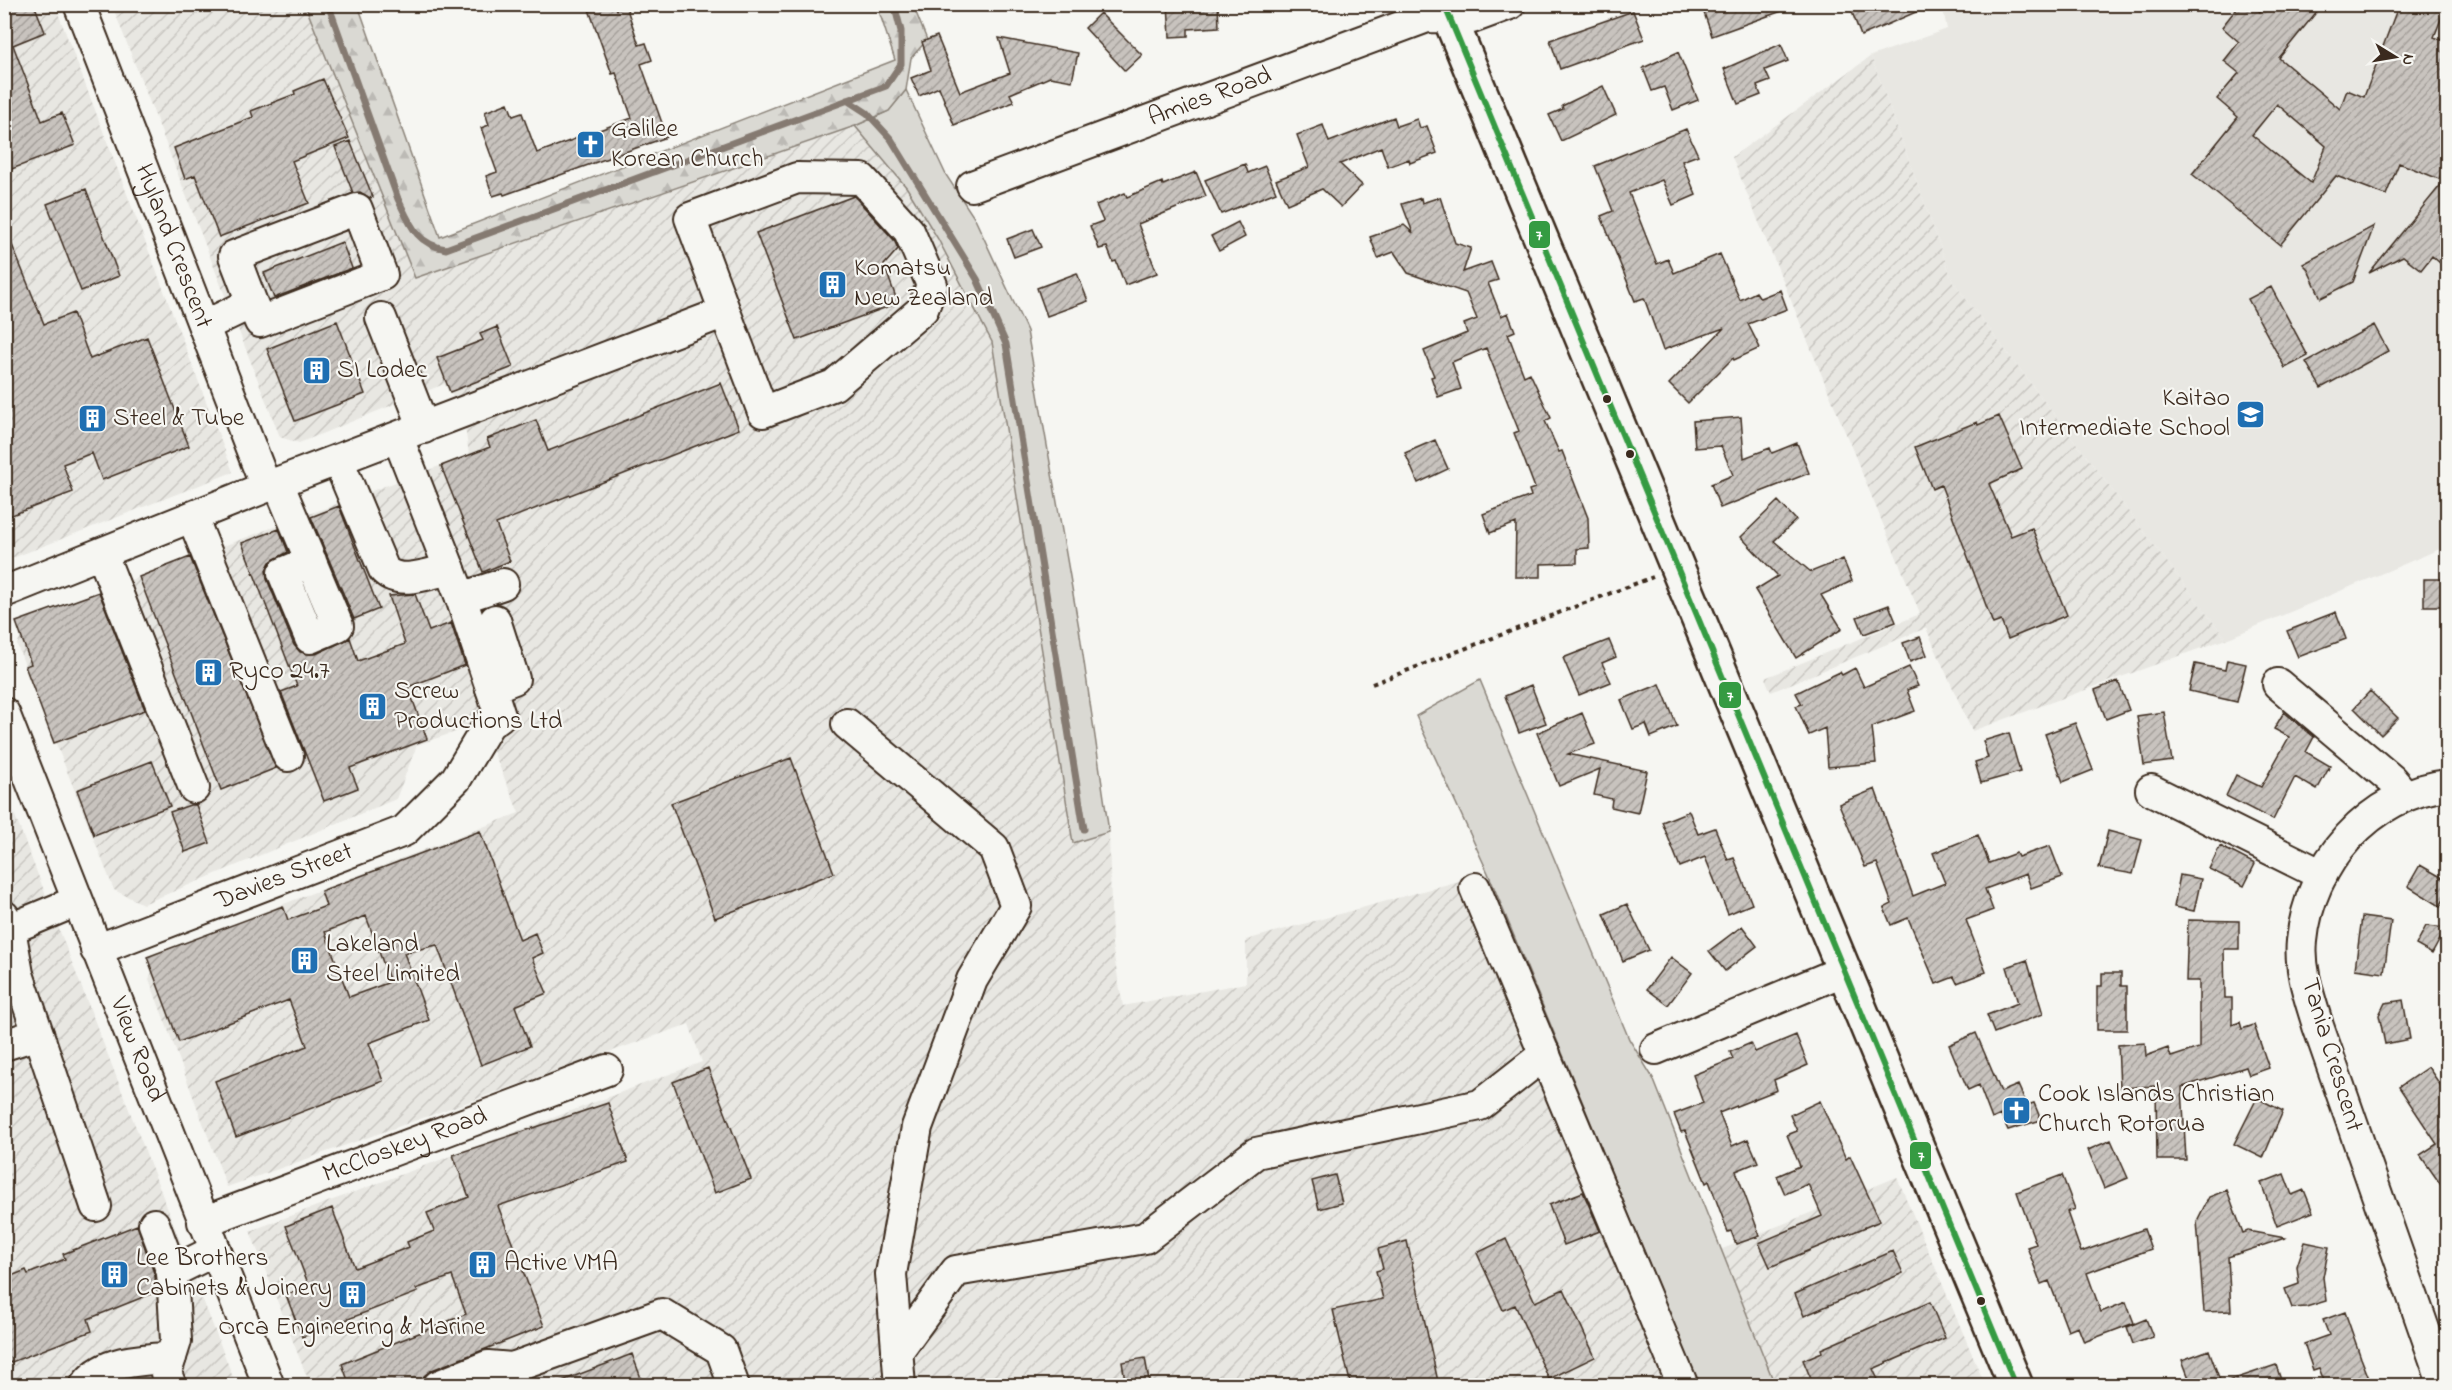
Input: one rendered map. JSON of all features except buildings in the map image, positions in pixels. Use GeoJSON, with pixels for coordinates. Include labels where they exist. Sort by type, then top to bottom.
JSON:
{"type":"FeatureCollection","features":[{"type":"Feature","properties":{"kind":"main road"},"geometry":{"type":"LineString","coordinates":[[1447,11],[1843,971],[1935,1184],[2016,1386]]}},
{"type":"Feature","properties":{"kind":"street","name":"Hyland Crescent"},"geometry":{"type":"LineString","coordinates":[[79,4],[204,326],[272,485],[311,561]]}},
{"type":"Feature","properties":{"kind":"street","name":"Amies Road"},"geometry":{"type":"LineString","coordinates":[[972,186],[1427,17],[1447,11],[1472,18],[1510,4]]}},
{"type":"Feature","properties":{"kind":"street"},"geometry":{"type":"LineString","coordinates":[[797,178],[862,179],[909,231],[932,285],[923,309],[834,385],[763,412],[725,312],[690,218],[797,178]]}},
{"type":"Feature","properties":{"kind":"street"},"geometry":{"type":"LineString","coordinates":[[357,209],[382,275],[260,322],[252,303],[234,256],[357,209]]}},
{"type":"Feature","properties":{"kind":"street"},"geometry":{"type":"LineString","coordinates":[[204,326],[252,303]]}},
{"type":"Feature","properties":{"kind":"street"},"geometry":{"type":"LineString","coordinates":[[4,592],[193,519],[272,485],[725,312]]}},
{"type":"Feature","properties":{"kind":"street"},"geometry":{"type":"LineString","coordinates":[[381,318],[419,430],[450,569],[491,688],[514,679],[495,620]]}},
{"type":"Feature","properties":{"kind":"street"},"geometry":{"type":"LineString","coordinates":[[338,460],[384,570],[390,576],[407,578],[450,569]]}},
{"type":"Feature","properties":{"kind":"street"},"geometry":{"type":"LineString","coordinates":[[193,519],[288,756]]}},
{"type":"Feature","properties":{"kind":"street"},"geometry":{"type":"LineString","coordinates":[[102,554],[194,788]]}},
{"type":"Feature","properties":{"kind":"street"},"geometry":{"type":"LineString","coordinates":[[461,598],[502,584]]}},
{"type":"Feature","properties":{"kind":"street"},"geometry":{"type":"LineString","coordinates":[[2278,684],[2392,780],[2404,794]]}},
{"type":"Feature","properties":{"kind":"street","name":"Davies Street"},"geometry":{"type":"LineString","coordinates":[[96,950],[404,831],[456,779],[489,724],[500,716],[491,688]]}},
{"type":"Feature","properties":{"kind":"street","name":"View Road"},"geometry":{"type":"LineString","coordinates":[[4,712],[269,1386]]}},
{"type":"Feature","properties":{"kind":"street"},"geometry":{"type":"LineString","coordinates":[[847,724],[994,848],[1016,906],[972,980],[917,1127],[891,1274],[900,1386]]}},
{"type":"Feature","properties":{"kind":"street","name":"Tania Crescent"},"geometry":{"type":"LineString","coordinates":[[2444,1386],[2325,1049],[2304,980],[2302,941],[2310,901],[2322,875],[2351,834],[2380,809],[2404,794],[2448,785]]}},
{"type":"Feature","properties":{"kind":"street"},"geometry":{"type":"LineString","coordinates":[[2151,789],[2322,875]]}},
{"type":"Feature","properties":{"kind":"street"},"geometry":{"type":"LineString","coordinates":[[1476,888],[1683,1386]]}},
{"type":"Feature","properties":{"kind":"street"},"geometry":{"type":"LineString","coordinates":[[77,901],[7,923],[18,974],[96,1206]]}},
{"type":"Feature","properties":{"kind":"street"},"geometry":{"type":"LineString","coordinates":[[1656,1049],[1843,971]]}},
{"type":"Feature","properties":{"kind":"street"},"geometry":{"type":"LineString","coordinates":[[4,1045],[38,1034]]}},
{"type":"Feature","properties":{"kind":"street"},"geometry":{"type":"LineString","coordinates":[[897,1352],[956,1270],[1145,1238],[1256,1153],[1480,1105],[1545,1054]]}},
{"type":"Feature","properties":{"kind":"street","name":"McCloskey Road"},"geometry":{"type":"LineString","coordinates":[[172,1272],[156,1228],[202,1220],[607,1070]]}},
{"type":"Feature","properties":{"kind":"street"},"geometry":{"type":"LineString","coordinates":[[85,1386],[93,1374],[104,1367],[171,1371],[176,1341],[172,1272],[214,1251]]}},
{"type":"Feature","properties":{"kind":"street"},"geometry":{"type":"LineString","coordinates":[[438,1386],[488,1366],[512,1368],[662,1314],[721,1350],[734,1386]]}},
{"type":"Feature","properties":{"kind":"path"},"geometry":{"type":"LineString","coordinates":[[1372,684],[1676,569]]}},
{"type":"Feature","properties":{"kind":"shaded area"},"geometry":{"type":"Polygon","coordinates":[[[5,5],[55,5],[233,472],[5,561],[5,5]]]}},
{"type":"Feature","properties":{"kind":"shaded area"},"geometry":{"type":"Polygon","coordinates":[[[112,5],[305,5],[415,278],[855,126],[907,188],[938,239],[992,342],[1073,843],[1109,832],[1112,945],[1123,1006],[1246,983],[1246,940],[1488,873],[1699,1385],[310,1385],[250,1231],[702,1062],[689,1024],[227,1187],[149,979],[160,952],[519,813],[493,751],[461,730],[417,745],[396,799],[143,904],[114,890],[17,645],[28,618],[469,455],[465,426],[458,404],[444,384],[299,443],[280,437],[112,5]]]}},
{"type":"Feature","properties":{"kind":"shaded area","name":"Kaitao Intermediate School"},"geometry":{"type":"Polygon","coordinates":[[[1942,5],[2447,5],[2447,546],[2226,639],[1953,282],[1871,56],[1947,29],[1942,5]]]}},
{"type":"Feature","properties":{"kind":"shaded area"},"geometry":{"type":"Polygon","coordinates":[[[1871,56],[1953,282],[2226,639],[1972,731],[1926,628],[1771,692],[1765,678],[1920,614],[1732,157],[1871,56]]]}},
{"type":"Feature","properties":{"kind":"shaded area"},"geometry":{"type":"Polygon","coordinates":[[[5,790],[236,1385],[5,1385],[5,790]]]}},
{"type":"Feature","properties":{"kind":"shaded area"},"geometry":{"type":"Polygon","coordinates":[[[1897,1177],[1985,1385],[1775,1385],[1720,1250],[1897,1177]]]}},
{"type":"Feature","properties":{"kind":"green space"},"geometry":{"type":"Polygon","coordinates":[[[305,5],[358,5],[440,237],[895,60],[877,5],[913,5],[927,40],[911,58],[906,90],[889,111],[855,126],[415,278],[305,5]]]}},
{"type":"Feature","properties":{"kind":"green space"},"geometry":{"type":"Polygon","coordinates":[[[906,90],[946,175],[975,219],[1027,331],[1079,628],[1109,832],[1073,843],[992,342],[938,239],[907,188],[855,126],[889,111],[906,90]]]}},
{"type":"Feature","properties":{"kind":"green space"},"geometry":{"type":"Polygon","coordinates":[[[1480,680],[1629,1039],[1653,1078],[1775,1385],[1699,1385],[1488,873],[1416,716],[1480,680]]]}},
{"type":"Feature","properties":{"kind":"waterway"},"geometry":{"type":"LineString","coordinates":[[328,4],[406,217],[421,238],[446,249],[886,86],[901,64],[901,31],[894,4]]}},
{"type":"Feature","properties":{"kind":"waterway"},"geometry":{"type":"LineString","coordinates":[[847,100],[867,113],[891,139],[977,279],[1006,344],[1084,829]]}},
{"type":"Feature","properties":{"kind":"transit line","name":"7"},"geometry":{"type":"LineString","coordinates":[[1444,4],[2016,1386]]}},
{"type":"Feature","properties":{"kind":"place","name":"Galilee Korean Church"},"geometry":{"type":"Point","coordinates":[590,145]}},
{"type":"Feature","properties":{"kind":"place","name":"Komatsu New Zealand"},"geometry":{"type":"Point","coordinates":[833,284]}},
{"type":"Feature","properties":{"kind":"place","name":"SI Lodec"},"geometry":{"type":"Point","coordinates":[316,371]}},
{"type":"Feature","properties":{"kind":"place","name":"Kaitao Intermediate School"},"geometry":{"type":"Point","coordinates":[2251,414]}},
{"type":"Feature","properties":{"kind":"place","name":"Steel & Tube"},"geometry":{"type":"Point","coordinates":[92,419]}},
{"type":"Feature","properties":{"kind":"place","name":"Ryco 24.7"},"geometry":{"type":"Point","coordinates":[208,672]}},
{"type":"Feature","properties":{"kind":"place","name":"Screw Productions Ltd"},"geometry":{"type":"Point","coordinates":[373,707]}},
{"type":"Feature","properties":{"kind":"place","name":"Lakeland Steel Limited"},"geometry":{"type":"Point","coordinates":[305,960]}},
{"type":"Feature","properties":{"kind":"place","name":"Cook Islands Christian Church Rotorua"},"geometry":{"type":"Point","coordinates":[2017,1110]}},
{"type":"Feature","properties":{"kind":"place","name":"Active VMA"},"geometry":{"type":"Point","coordinates":[483,1264]}},
{"type":"Feature","properties":{"kind":"place","name":"Lee Brothers Cabinets & Joinery"},"geometry":{"type":"Point","coordinates":[115,1274]}},
{"type":"Feature","properties":{"kind":"place","name":"Orca Engineering & Marine"},"geometry":{"type":"Point","coordinates":[352,1294]}}]}
